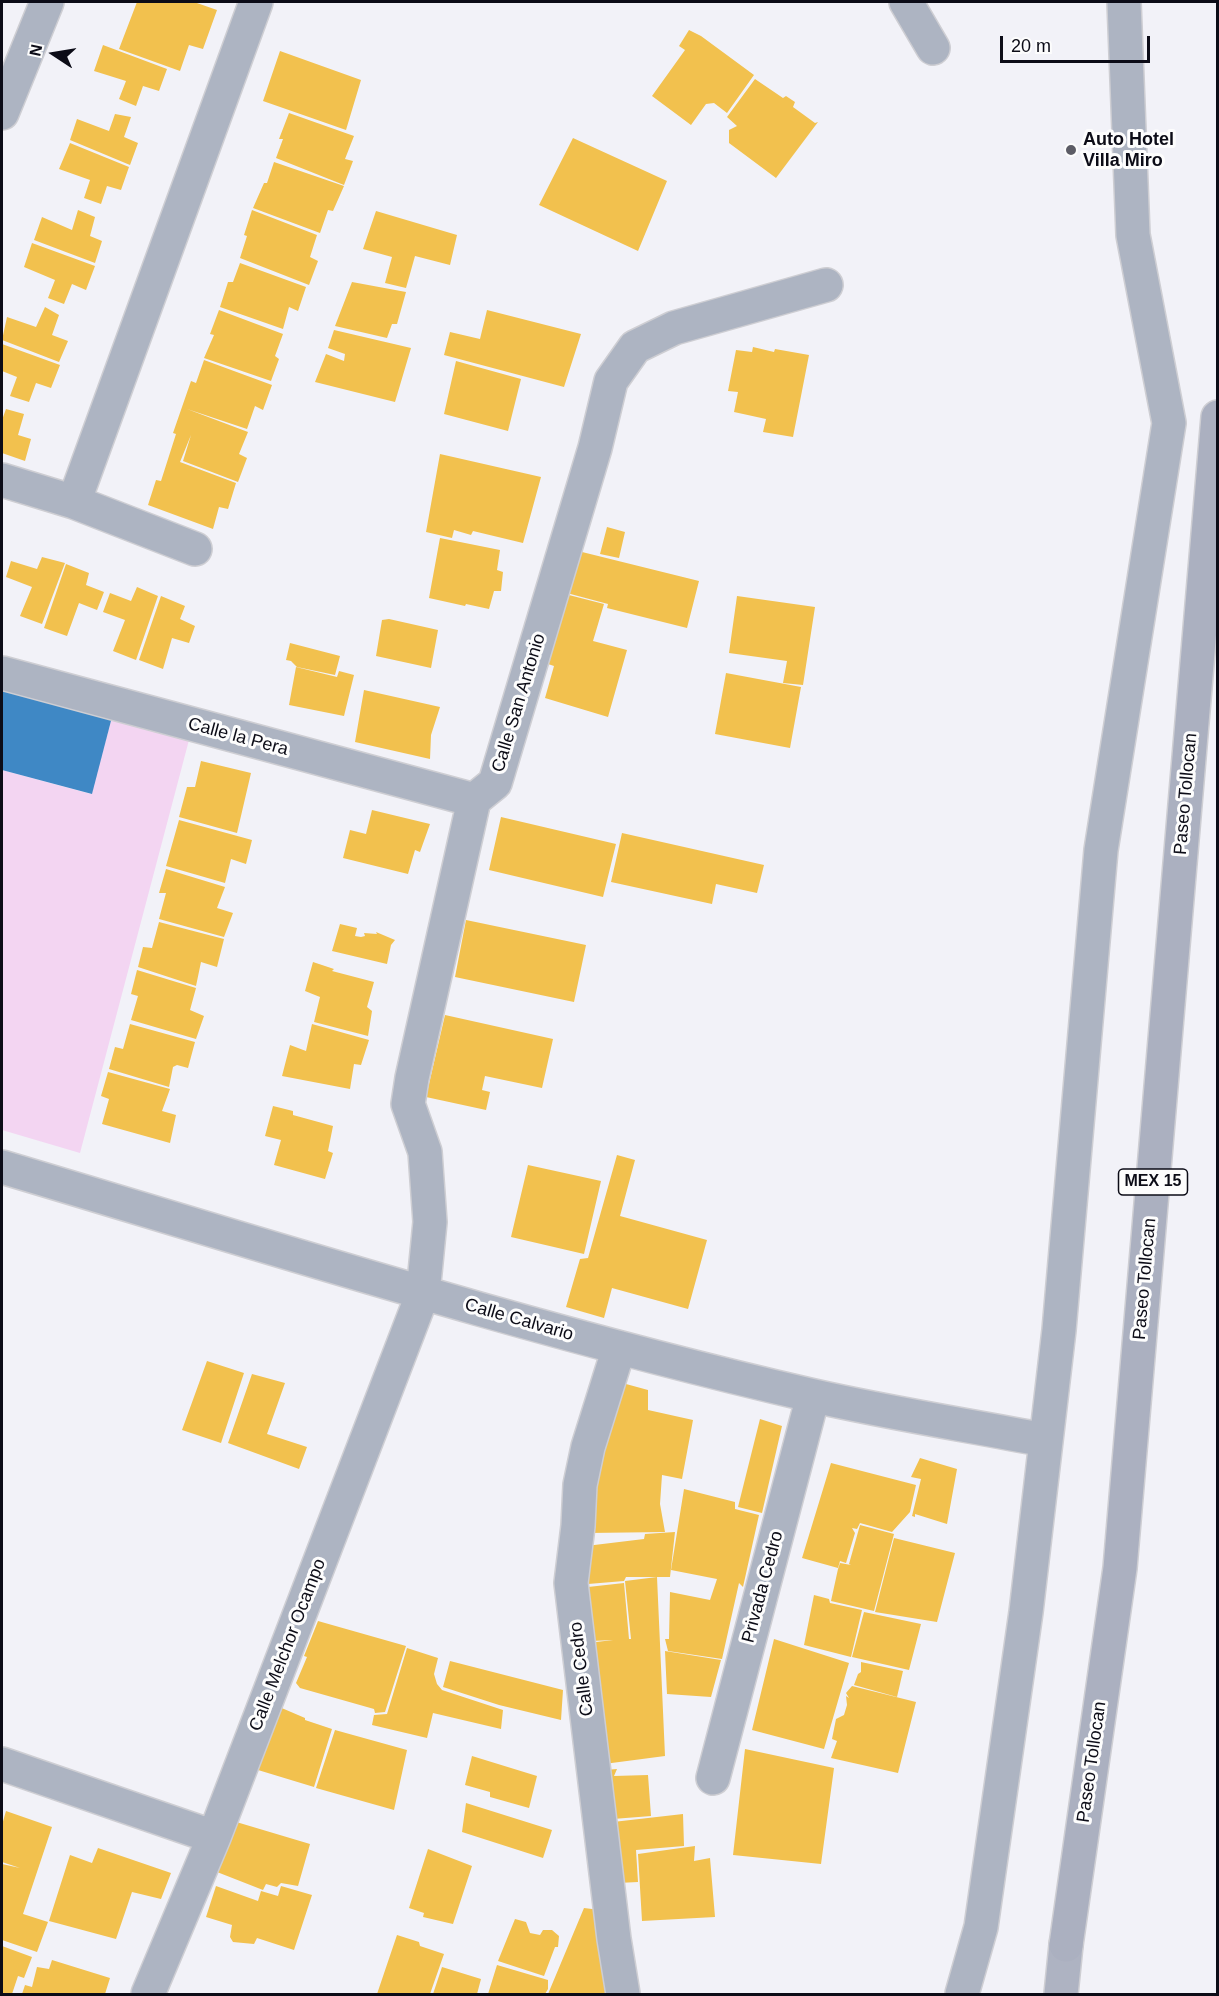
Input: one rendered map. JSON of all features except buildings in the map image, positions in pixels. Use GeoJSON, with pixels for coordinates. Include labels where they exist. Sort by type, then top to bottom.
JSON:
{"type":"FeatureCollection","features":[{"type":"Feature","properties":{"kind":"highway","name":"Paseo Tollocan"},"geometry":{"type":"LineString","coordinates":[[1061,1995],[1066,1945],[1120,1568],[1218,417]]}},
{"type":"Feature","properties":{"kind":"street"},"geometry":{"type":"LineString","coordinates":[[2,113],[47,2]]}},
{"type":"Feature","properties":{"kind":"street"},"geometry":{"type":"LineString","coordinates":[[74,502],[256,2]]}},
{"type":"Feature","properties":{"kind":"street"},"geometry":{"type":"LineString","coordinates":[[906,2],[933,48]]}},
{"type":"Feature","properties":{"kind":"street"},"geometry":{"type":"LineString","coordinates":[[962,1995],[981,1927],[1026,1612],[1059,1330],[1101,850],[1168,423],[1133,235],[1125,2]]}},
{"type":"Feature","properties":{"kind":"street","name":"Calle San Antonio"},"geometry":{"type":"LineString","coordinates":[[474,800],[495,783],[595,448],[611,381],[635,347],[674,328],[826,285]]}},
{"type":"Feature","properties":{"kind":"street"},"geometry":{"type":"LineString","coordinates":[[2,480],[74,502],[195,549]]}},
{"type":"Feature","properties":{"kind":"street","name":"Calle la Pera"},"geometry":{"type":"LineString","coordinates":[[2,673],[474,800]]}},
{"type":"Feature","properties":{"kind":"street"},"geometry":{"type":"LineString","coordinates":[[423,1293],[430,1222],[425,1152],[408,1104],[474,800]]}},
{"type":"Feature","properties":{"kind":"street","name":"Calle Calvario"},"geometry":{"type":"LineString","coordinates":[[2,1167],[423,1293],[619,1348],[813,1396],[1045,1440]]}},
{"type":"Feature","properties":{"kind":"street","name":"Calle Melchor Ocampo"},"geometry":{"type":"LineString","coordinates":[[148,1995],[214,1837],[423,1293]]}},
{"type":"Feature","properties":{"kind":"street","name":"Calle Cedro"},"geometry":{"type":"LineString","coordinates":[[619,1348],[588,1447],[579,1485],[578,1526],[571,1583],[612,1927],[623,1995]]}},
{"type":"Feature","properties":{"kind":"street","name":"Privada Cedro"},"geometry":{"type":"LineString","coordinates":[[712,1778],[813,1396]]}},
{"type":"Feature","properties":{"kind":"street"},"geometry":{"type":"LineString","coordinates":[[2,1764],[214,1837]]}},
{"type":"Feature","properties":{"kind":"shaded area"},"geometry":{"type":"Polygon","coordinates":[[[112,717],[189,740],[80,1153],[2,1130],[2,770],[91,794],[112,717]]]}},
{"type":"Feature","properties":{"kind":"place","name":"Auto Hotel Villa Miro"},"geometry":{"type":"Point","coordinates":[1071,150]}}]}
